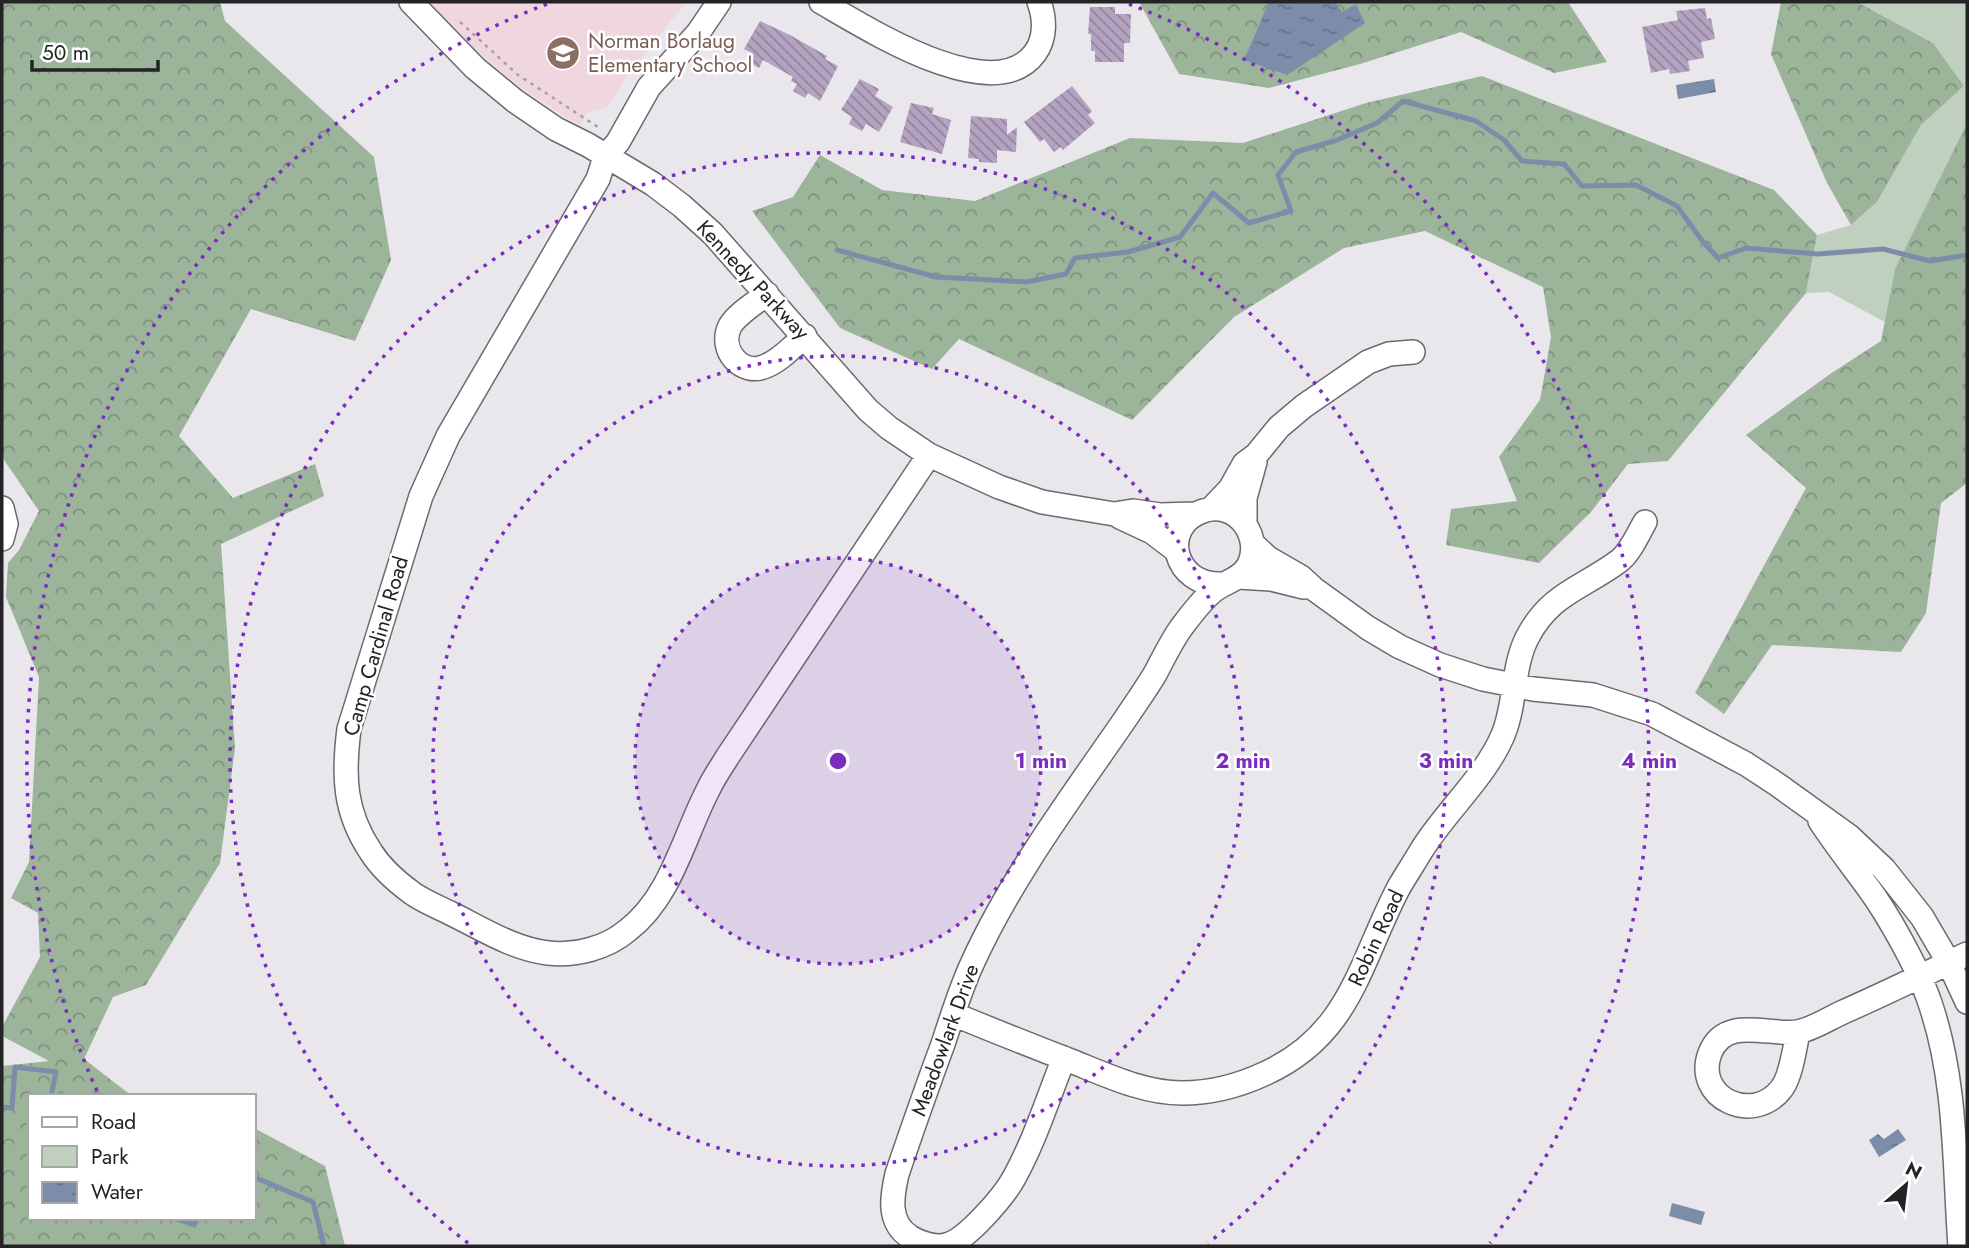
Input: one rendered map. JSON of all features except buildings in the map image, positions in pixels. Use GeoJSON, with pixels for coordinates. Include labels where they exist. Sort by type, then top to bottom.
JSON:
{"type":"FeatureCollection","features":[{"type":"Feature","properties":{"kind":"street","name":"Kennedy Parkway"},"geometry":{"type":"LineString","coordinates":[[411,2],[475,68],[515,100],[556,130],[588,145],[611,150],[682,206],[713,234],[868,410],[890,429],[929,455],[999,487],[1042,502],[1114,514],[1152,531],[1181,561]]}},
{"type":"Feature","properties":{"kind":"street","name":"Camp Cardinal Road"},"geometry":{"type":"LineString","coordinates":[[719,2],[698,33],[649,87],[433,465],[349,729],[345,763],[346,793],[355,822],[371,853],[393,877],[415,895],[518,947],[549,953],[579,953],[627,932],[647,913],[660,894],[709,788],[728,756],[929,455]]}},
{"type":"Feature","properties":{"kind":"street"},"geometry":{"type":"LineString","coordinates":[[821,2],[907,50],[942,64],[980,72],[1010,71],[1029,62],[1039,48],[1045,25],[1039,2]]}},
{"type":"Feature","properties":{"kind":"street"},"geometry":{"type":"LineString","coordinates":[[767,294],[730,325],[727,336],[731,356],[750,369],[764,368],[805,336]]}},
{"type":"Feature","properties":{"kind":"street"},"geometry":{"type":"LineString","coordinates":[[1314,589],[1271,579],[1200,582],[1181,561],[1177,538],[1183,526],[1230,489],[1244,464],[1256,455],[1279,427],[1304,406],[1368,362],[1389,354],[1413,352]]}},
{"type":"Feature","properties":{"kind":"street"},"geometry":{"type":"LineString","coordinates":[[1231,581],[1250,562],[1245,499],[1254,474],[1256,455]]}},
{"type":"Feature","properties":{"kind":"street"},"geometry":{"type":"LineString","coordinates":[[2,508],[6,524],[2,539]]}},
{"type":"Feature","properties":{"kind":"street","name":"Kennedy Parkway"},"geometry":{"type":"LineString","coordinates":[[1114,514],[1133,511],[1160,515],[1203,512]]}},
{"type":"Feature","properties":{"kind":"street"},"geometry":{"type":"LineString","coordinates":[[1203,512],[1230,512],[1268,558],[1301,577],[1368,628],[1400,647],[1440,665],[1514,686],[1593,695],[1652,714],[1746,764],[1849,836],[1884,869],[1958,959],[1967,1002]]}},
{"type":"Feature","properties":{"kind":"street","name":"Robin Road"},"geometry":{"type":"LineString","coordinates":[[953,1014],[1146,1088],[1181,1093],[1218,1090],[1247,1082],[1280,1067],[1308,1048],[1335,1018],[1360,976],[1399,887],[1427,842],[1491,759],[1504,733],[1520,655],[1539,620],[1567,591],[1621,560],[1645,522]]}},
{"type":"Feature","properties":{"kind":"street","name":"Meadowlark Drive"},"geometry":{"type":"LineString","coordinates":[[1181,561],[1186,584],[1181,628]]}},
{"type":"Feature","properties":{"kind":"street","name":"Meadowlark Drive"},"geometry":{"type":"LineString","coordinates":[[1064,1058],[1033,1138],[1013,1180],[965,1236],[947,1245],[926,1244],[909,1236],[895,1220],[892,1200],[897,1174],[971,967],[1014,882],[1149,684],[1181,628],[1201,602],[1231,581]]}},
{"type":"Feature","properties":{"kind":"street"},"geometry":{"type":"LineString","coordinates":[[1815,812],[1839,850],[1869,887],[1930,1002],[1949,1081],[1955,1134],[1960,1246]]}},
{"type":"Feature","properties":{"kind":"street"},"geometry":{"type":"LineString","coordinates":[[1798,1032],[1958,959]]}},
{"type":"Feature","properties":{"kind":"path"},"geometry":{"type":"LineString","coordinates":[[457,19],[518,75],[561,105],[599,126],[611,150]]}},
{"type":"Feature","properties":{"kind":"shaded area","name":"Norman Borlaug Elementary School"},"geometry":{"type":"Polygon","coordinates":[[[427,2],[686,2],[622,83],[608,107],[587,113],[580,126],[530,94],[498,69],[427,2]]]}},
{"type":"Feature","properties":{"kind":"green space"},"geometry":{"type":"Polygon","coordinates":[[[2,2],[220,2],[225,21],[374,157],[391,260],[355,341],[251,309],[179,436],[233,498],[315,464],[324,496],[221,544],[235,748],[220,863],[146,985],[113,997],[84,1059],[129,1094],[28,1094],[28,1220],[256,1220],[256,1129],[325,1166],[345,1246],[2,1246],[2,1066],[49,1061],[2,1036],[2,1027],[40,957],[38,913],[11,898],[29,862],[39,677],[6,597],[8,563],[19,550],[39,511],[2,457],[2,2]]]}},
{"type":"Feature","properties":{"kind":"green space"},"geometry":{"type":"Polygon","coordinates":[[[1139,2],[1568,2],[1607,62],[1554,73],[1461,32],[1360,64],[1269,88],[1179,74],[1139,2]]]}},
{"type":"Feature","properties":{"kind":"green space"},"geometry":{"type":"Polygon","coordinates":[[[1781,2],[1857,2],[1933,43],[1964,86],[1921,125],[1877,202],[1851,225],[1827,183],[1771,54],[1781,2]]]}},
{"type":"Feature","properties":{"kind":"green space"},"geometry":{"type":"Polygon","coordinates":[[[1857,2],[1967,2],[1967,123],[1895,269],[1885,322],[1829,292],[1806,293],[1817,235],[1851,225],[1877,202],[1921,125],[1964,86],[1933,43],[1857,2]]]}},
{"type":"Feature","properties":{"kind":"green space"},"geometry":{"type":"Polygon","coordinates":[[[1482,76],[1774,190],[1817,235],[1806,293],[1668,461],[1628,464],[1591,512],[1539,563],[1446,545],[1451,509],[1517,501],[1499,457],[1540,400],[1551,337],[1543,287],[1425,231],[1344,248],[1234,317],[1132,420],[959,339],[932,369],[840,328],[752,211],[793,197],[820,155],[882,190],[975,201],[1130,138],[1243,143],[1366,103],[1482,76]]]}},
{"type":"Feature","properties":{"kind":"green space"},"geometry":{"type":"Polygon","coordinates":[[[1967,123],[1967,483],[1941,503],[1926,613],[1901,652],[1772,645],[1724,714],[1695,693],[1806,488],[1746,435],[1881,341],[1895,269],[1967,123]]]}},
{"type":"Feature","properties":{"kind":"water"},"geometry":{"type":"Polygon","coordinates":[[[1269,2],[1335,2],[1342,12],[1356,4],[1365,23],[1287,75],[1244,60],[1269,2]]]}},
{"type":"Feature","properties":{"kind":"water"},"geometry":{"type":"Polygon","coordinates":[[[1714,79],[1716,92],[1678,99],[1676,85],[1714,79]]]}},
{"type":"Feature","properties":{"kind":"water"},"geometry":{"type":"Polygon","coordinates":[[[1898,1129],[1906,1140],[1879,1157],[1869,1140],[1878,1134],[1884,1139],[1898,1129]]]}},
{"type":"Feature","properties":{"kind":"water"},"geometry":{"type":"Polygon","coordinates":[[[1672,1203],[1705,1212],[1701,1225],[1669,1216],[1672,1203]]]}},
{"type":"Feature","properties":{"kind":"waterway"},"geometry":{"type":"LineString","coordinates":[[837,250],[936,277],[1026,282],[1066,274],[1075,258],[1128,252],[1180,237],[1213,193],[1249,223],[1291,211],[1278,175],[1296,152],[1337,140],[1377,123],[1403,101],[1476,121],[1504,140],[1522,161],[1564,164],[1582,186],[1636,185],[1677,206],[1718,258],[1746,248],[1818,254],[1883,249],[1930,261],[1967,255]]}},
{"type":"Feature","properties":{"kind":"waterway"},"geometry":{"type":"LineString","coordinates":[[2,1107],[12,1108],[15,1067],[56,1072],[51,1094]]}},
{"type":"Feature","properties":{"kind":"waterway"},"geometry":{"type":"LineString","coordinates":[[256,1178],[313,1202],[324,1246]]}},
{"type":"Feature","properties":{"kind":"waterway"},"geometry":{"type":"LineString","coordinates":[[180,1220],[194,1225],[197,1220]]}},
{"type":"Feature","properties":{"kind":"place","name":"Norman Borlaug Elementary School"},"geometry":{"type":"Point","coordinates":[563,53]}}]}
